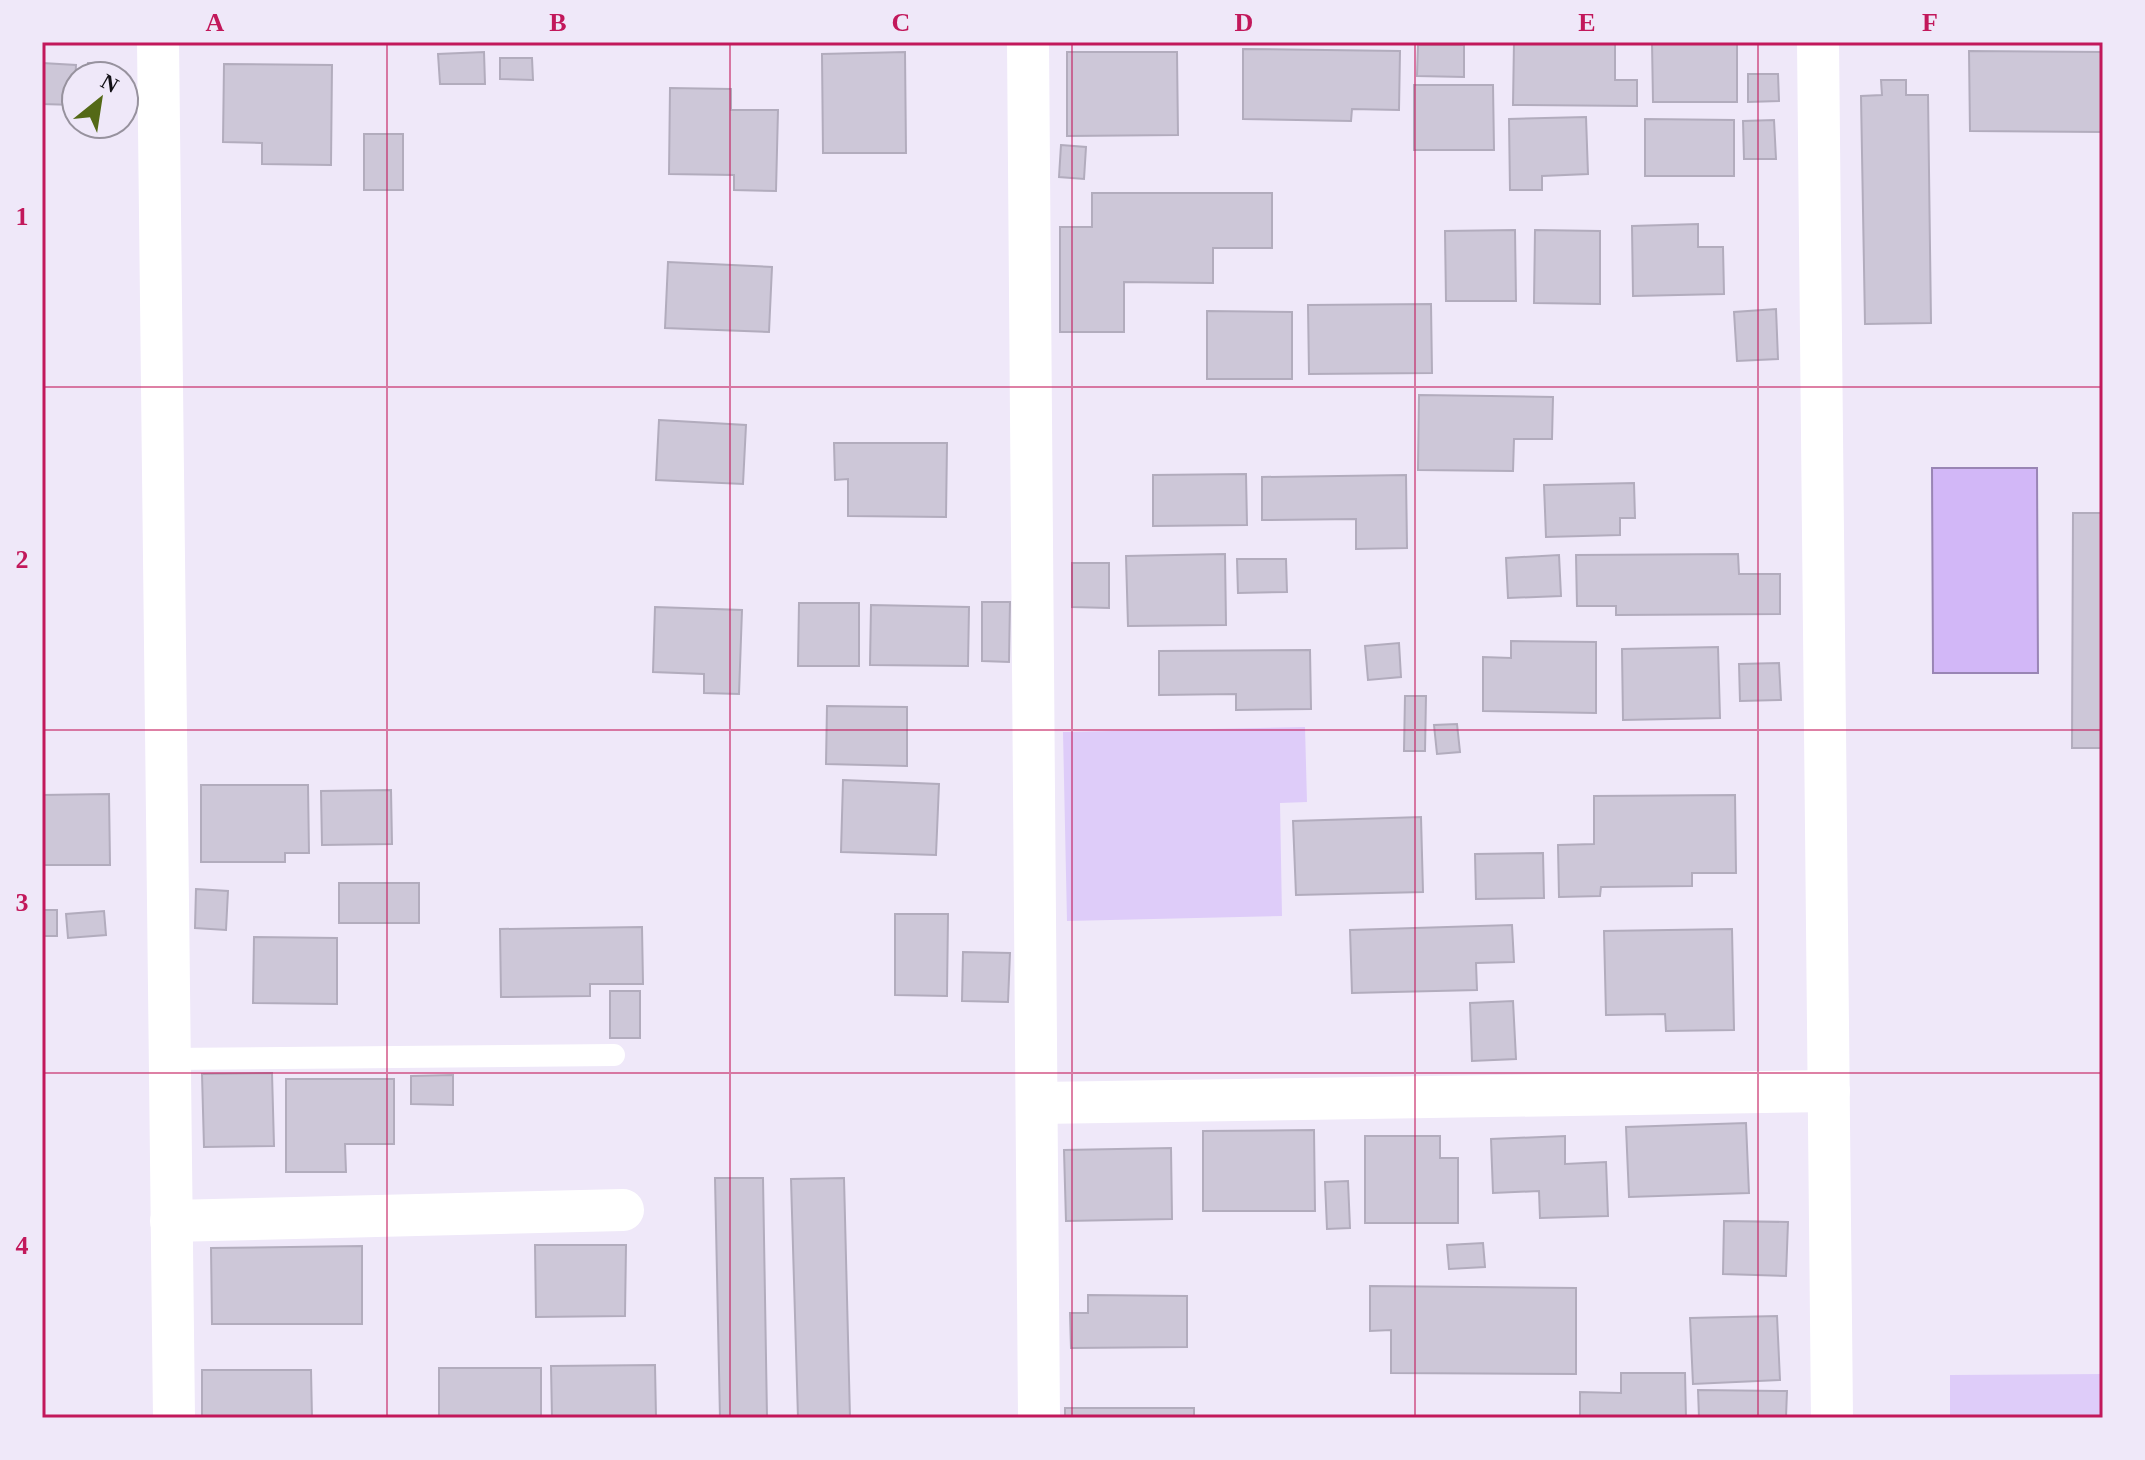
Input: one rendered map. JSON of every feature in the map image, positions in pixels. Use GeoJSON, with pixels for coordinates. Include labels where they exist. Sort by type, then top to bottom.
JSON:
{"type":"FeatureCollection","features":[{"type":"Feature","properties":{"kind":"street"},"geometry":{"type":"LineString","coordinates":[[158,42],[174,1418]]}},
{"type":"Feature","properties":{"kind":"street"},"geometry":{"type":"LineString","coordinates":[[1028,42],[1039,1418]]}},
{"type":"Feature","properties":{"kind":"street"},"geometry":{"type":"LineString","coordinates":[[1818,42],[1832,1418]]}},
{"type":"Feature","properties":{"kind":"street"},"geometry":{"type":"LineString","coordinates":[[1038,1103],[1829,1091]]}},
{"type":"Feature","properties":{"kind":"street"},"geometry":{"type":"LineString","coordinates":[[171,1221],[623,1210]]}},
{"type":"Feature","properties":{"kind":"lane"},"geometry":{"type":"LineString","coordinates":[[169,1059],[614,1055]]}},
{"type":"Feature","properties":{"kind":"shaded area"},"geometry":{"type":"Polygon","coordinates":[[[1932,468],[2037,468],[2038,673],[1933,673],[1932,468]]]}},
{"type":"Feature","properties":{"kind":"shaded area"},"geometry":{"type":"Polygon","coordinates":[[[1305,727],[1307,802],[1280,803],[1282,916],[1067,921],[1063,732],[1305,727]]]}},
{"type":"Feature","properties":{"kind":"shaded area"},"geometry":{"type":"Polygon","coordinates":[[[2103,1374],[2103,1418],[1950,1418],[1950,1375],[2103,1374]]]}},
{"type":"Feature","properties":{"kind":"building"},"geometry":{"type":"Polygon","coordinates":[[[1514,42],[1615,42],[1615,80],[1637,80],[1637,106],[1513,105],[1514,42]]]}},
{"type":"Feature","properties":{"kind":"building"},"geometry":{"type":"Polygon","coordinates":[[[1652,42],[1737,42],[1737,102],[1653,102],[1652,42]]]}},
{"type":"Feature","properties":{"kind":"building"},"geometry":{"type":"Polygon","coordinates":[[[1418,45],[1464,45],[1464,77],[1417,76],[1418,45]]]}},
{"type":"Feature","properties":{"kind":"building"},"geometry":{"type":"Polygon","coordinates":[[[1243,49],[1400,51],[1399,110],[1352,109],[1351,121],[1243,119],[1243,49]]]}},
{"type":"Feature","properties":{"kind":"building"},"geometry":{"type":"Polygon","coordinates":[[[1969,51],[2103,52],[2103,132],[1970,131],[1969,51]]]}},
{"type":"Feature","properties":{"kind":"building"},"geometry":{"type":"Polygon","coordinates":[[[484,52],[485,84],[440,84],[438,54],[484,52]]]}},
{"type":"Feature","properties":{"kind":"building"},"geometry":{"type":"Polygon","coordinates":[[[905,52],[906,153],[823,153],[822,54],[905,52]]]}},
{"type":"Feature","properties":{"kind":"building"},"geometry":{"type":"Polygon","coordinates":[[[1067,52],[1177,52],[1178,135],[1067,136],[1067,52]]]}},
{"type":"Feature","properties":{"kind":"building"},"geometry":{"type":"Polygon","coordinates":[[[500,58],[532,58],[533,80],[500,79],[500,58]]]}},
{"type":"Feature","properties":{"kind":"building"},"geometry":{"type":"Polygon","coordinates":[[[42,63],[60,64],[60,105],[42,104],[42,63]]]}},
{"type":"Feature","properties":{"kind":"building"},"geometry":{"type":"Polygon","coordinates":[[[224,64],[332,65],[331,165],[262,164],[262,143],[223,142],[224,64]]]}},
{"type":"Feature","properties":{"kind":"building"},"geometry":{"type":"Polygon","coordinates":[[[1748,74],[1778,74],[1779,101],[1748,102],[1748,74]]]}},
{"type":"Feature","properties":{"kind":"building"},"geometry":{"type":"Polygon","coordinates":[[[1881,80],[1906,80],[1906,95],[1928,95],[1931,323],[1865,324],[1861,96],[1882,95],[1881,80]]]}},
{"type":"Feature","properties":{"kind":"building"},"geometry":{"type":"Polygon","coordinates":[[[1414,85],[1493,85],[1494,150],[1414,150],[1414,85]]]}},
{"type":"Feature","properties":{"kind":"building"},"geometry":{"type":"Polygon","coordinates":[[[670,88],[731,89],[731,110],[778,110],[776,191],[734,190],[734,175],[669,174],[670,88]]]}},
{"type":"Feature","properties":{"kind":"building"},"geometry":{"type":"Polygon","coordinates":[[[1586,117],[1588,174],[1542,176],[1542,190],[1510,190],[1509,119],[1586,117]]]}},
{"type":"Feature","properties":{"kind":"building"},"geometry":{"type":"Polygon","coordinates":[[[1645,119],[1734,120],[1734,176],[1645,176],[1645,119]]]}},
{"type":"Feature","properties":{"kind":"building"},"geometry":{"type":"Polygon","coordinates":[[[1774,120],[1776,159],[1744,159],[1743,121],[1774,120]]]}},
{"type":"Feature","properties":{"kind":"building"},"geometry":{"type":"Polygon","coordinates":[[[364,134],[403,134],[403,190],[364,190],[364,134]]]}},
{"type":"Feature","properties":{"kind":"building"},"geometry":{"type":"Polygon","coordinates":[[[1061,145],[1086,147],[1084,179],[1059,177],[1061,145]]]}},
{"type":"Feature","properties":{"kind":"building"},"geometry":{"type":"Polygon","coordinates":[[[1092,193],[1272,193],[1272,248],[1213,248],[1213,283],[1124,282],[1124,332],[1060,332],[1060,227],[1092,227],[1092,193]]]}},
{"type":"Feature","properties":{"kind":"building"},"geometry":{"type":"Polygon","coordinates":[[[1698,224],[1698,247],[1723,247],[1724,294],[1633,296],[1632,226],[1698,224]]]}},
{"type":"Feature","properties":{"kind":"building"},"geometry":{"type":"Polygon","coordinates":[[[1515,230],[1516,301],[1446,301],[1445,231],[1515,230]]]}},
{"type":"Feature","properties":{"kind":"building"},"geometry":{"type":"Polygon","coordinates":[[[1535,230],[1600,231],[1600,304],[1534,303],[1535,230]]]}},
{"type":"Feature","properties":{"kind":"building"},"geometry":{"type":"Polygon","coordinates":[[[668,262],[772,267],[769,332],[665,328],[668,262]]]}},
{"type":"Feature","properties":{"kind":"building"},"geometry":{"type":"Polygon","coordinates":[[[1431,304],[1432,373],[1309,374],[1308,305],[1431,304]]]}},
{"type":"Feature","properties":{"kind":"building"},"geometry":{"type":"Polygon","coordinates":[[[1776,309],[1778,359],[1737,361],[1734,312],[1776,309]]]}},
{"type":"Feature","properties":{"kind":"building"},"geometry":{"type":"Polygon","coordinates":[[[1207,311],[1292,312],[1292,379],[1207,379],[1207,311]]]}},
{"type":"Feature","properties":{"kind":"building"},"geometry":{"type":"Polygon","coordinates":[[[1419,395],[1553,397],[1552,439],[1514,439],[1513,471],[1418,470],[1419,395]]]}},
{"type":"Feature","properties":{"kind":"building"},"geometry":{"type":"Polygon","coordinates":[[[659,420],[746,425],[743,484],[656,480],[659,420]]]}},
{"type":"Feature","properties":{"kind":"building"},"geometry":{"type":"Polygon","coordinates":[[[834,443],[947,443],[946,517],[848,516],[848,479],[835,480],[834,443]]]}},
{"type":"Feature","properties":{"kind":"building"},"geometry":{"type":"Polygon","coordinates":[[[1246,474],[1247,525],[1153,526],[1153,475],[1246,474]]]}},
{"type":"Feature","properties":{"kind":"building"},"geometry":{"type":"Polygon","coordinates":[[[1406,475],[1407,548],[1356,549],[1356,519],[1262,520],[1262,477],[1406,475]]]}},
{"type":"Feature","properties":{"kind":"building"},"geometry":{"type":"Polygon","coordinates":[[[1634,483],[1635,518],[1620,518],[1620,535],[1546,537],[1544,485],[1634,483]]]}},
{"type":"Feature","properties":{"kind":"building"},"geometry":{"type":"Polygon","coordinates":[[[2073,513],[2103,513],[2103,748],[2072,748],[2073,513]]]}},
{"type":"Feature","properties":{"kind":"building"},"geometry":{"type":"Polygon","coordinates":[[[1225,554],[1226,625],[1128,626],[1126,556],[1225,554]]]}},
{"type":"Feature","properties":{"kind":"building"},"geometry":{"type":"Polygon","coordinates":[[[1738,554],[1739,574],[1780,574],[1780,614],[1616,615],[1616,606],[1577,606],[1576,555],[1738,554]]]}},
{"type":"Feature","properties":{"kind":"building"},"geometry":{"type":"Polygon","coordinates":[[[1559,555],[1561,596],[1508,598],[1506,558],[1559,555]]]}},
{"type":"Feature","properties":{"kind":"building"},"geometry":{"type":"Polygon","coordinates":[[[1237,559],[1286,559],[1287,592],[1238,593],[1237,559]]]}},
{"type":"Feature","properties":{"kind":"building"},"geometry":{"type":"Polygon","coordinates":[[[1072,563],[1109,563],[1109,608],[1072,607],[1072,563]]]}},
{"type":"Feature","properties":{"kind":"building"},"geometry":{"type":"Polygon","coordinates":[[[982,602],[1010,602],[1009,662],[982,661],[982,602]]]}},
{"type":"Feature","properties":{"kind":"building"},"geometry":{"type":"Polygon","coordinates":[[[799,603],[859,603],[859,666],[798,666],[799,603]]]}},
{"type":"Feature","properties":{"kind":"building"},"geometry":{"type":"Polygon","coordinates":[[[871,605],[969,607],[968,666],[870,665],[871,605]]]}},
{"type":"Feature","properties":{"kind":"building"},"geometry":{"type":"Polygon","coordinates":[[[655,607],[742,610],[739,694],[704,693],[704,674],[653,672],[655,607]]]}},
{"type":"Feature","properties":{"kind":"building"},"geometry":{"type":"Polygon","coordinates":[[[1511,641],[1596,642],[1596,713],[1483,711],[1483,657],[1511,658],[1511,641]]]}},
{"type":"Feature","properties":{"kind":"building"},"geometry":{"type":"Polygon","coordinates":[[[1399,643],[1401,677],[1368,680],[1365,646],[1399,643]]]}},
{"type":"Feature","properties":{"kind":"building"},"geometry":{"type":"Polygon","coordinates":[[[1718,647],[1720,718],[1623,720],[1622,649],[1718,647]]]}},
{"type":"Feature","properties":{"kind":"building"},"geometry":{"type":"Polygon","coordinates":[[[1310,650],[1311,709],[1236,710],[1236,694],[1159,695],[1159,651],[1310,650]]]}},
{"type":"Feature","properties":{"kind":"building"},"geometry":{"type":"Polygon","coordinates":[[[1779,663],[1781,700],[1740,701],[1739,664],[1779,663]]]}},
{"type":"Feature","properties":{"kind":"building"},"geometry":{"type":"Polygon","coordinates":[[[1405,696],[1426,696],[1425,751],[1404,751],[1405,696]]]}},
{"type":"Feature","properties":{"kind":"building"},"geometry":{"type":"Polygon","coordinates":[[[827,706],[907,707],[907,766],[826,764],[827,706]]]}},
{"type":"Feature","properties":{"kind":"building"},"geometry":{"type":"Polygon","coordinates":[[[1457,724],[1460,752],[1437,754],[1434,725],[1457,724]]]}},
{"type":"Feature","properties":{"kind":"building"},"geometry":{"type":"Polygon","coordinates":[[[843,780],[939,784],[936,855],[841,852],[843,780]]]}},
{"type":"Feature","properties":{"kind":"building"},"geometry":{"type":"Polygon","coordinates":[[[201,785],[308,785],[309,853],[285,853],[285,862],[201,862],[201,785]]]}},
{"type":"Feature","properties":{"kind":"building"},"geometry":{"type":"Polygon","coordinates":[[[391,790],[392,844],[322,845],[321,791],[391,790]]]}},
{"type":"Feature","properties":{"kind":"building"},"geometry":{"type":"Polygon","coordinates":[[[109,794],[110,865],[42,865],[42,795],[109,794]]]}},
{"type":"Feature","properties":{"kind":"building"},"geometry":{"type":"Polygon","coordinates":[[[1735,795],[1736,873],[1692,873],[1692,886],[1601,887],[1600,896],[1559,897],[1558,845],[1594,844],[1594,796],[1735,795]]]}},
{"type":"Feature","properties":{"kind":"building"},"geometry":{"type":"Polygon","coordinates":[[[1421,817],[1423,892],[1296,895],[1293,821],[1421,817]]]}},
{"type":"Feature","properties":{"kind":"building"},"geometry":{"type":"Polygon","coordinates":[[[1543,853],[1544,898],[1476,899],[1475,854],[1543,853]]]}},
{"type":"Feature","properties":{"kind":"building"},"geometry":{"type":"Polygon","coordinates":[[[339,883],[419,883],[419,923],[339,923],[339,883]]]}},
{"type":"Feature","properties":{"kind":"building"},"geometry":{"type":"Polygon","coordinates":[[[196,889],[228,891],[226,930],[195,928],[196,889]]]}},
{"type":"Feature","properties":{"kind":"building"},"geometry":{"type":"Polygon","coordinates":[[[42,910],[57,910],[57,936],[42,936],[42,910]]]}},
{"type":"Feature","properties":{"kind":"building"},"geometry":{"type":"Polygon","coordinates":[[[104,911],[106,935],[68,938],[66,914],[104,911]]]}},
{"type":"Feature","properties":{"kind":"building"},"geometry":{"type":"Polygon","coordinates":[[[895,914],[948,914],[947,996],[895,995],[895,914]]]}},
{"type":"Feature","properties":{"kind":"building"},"geometry":{"type":"Polygon","coordinates":[[[1512,925],[1514,962],[1476,963],[1477,990],[1352,993],[1350,930],[1512,925]]]}},
{"type":"Feature","properties":{"kind":"building"},"geometry":{"type":"Polygon","coordinates":[[[642,927],[643,984],[590,984],[590,996],[501,997],[500,929],[642,927]]]}},
{"type":"Feature","properties":{"kind":"building"},"geometry":{"type":"Polygon","coordinates":[[[1732,929],[1734,1030],[1666,1031],[1665,1014],[1606,1015],[1604,931],[1732,929]]]}},
{"type":"Feature","properties":{"kind":"building"},"geometry":{"type":"Polygon","coordinates":[[[254,937],[337,938],[337,1004],[253,1003],[254,937]]]}},
{"type":"Feature","properties":{"kind":"building"},"geometry":{"type":"Polygon","coordinates":[[[963,952],[1010,953],[1008,1002],[962,1001],[963,952]]]}},
{"type":"Feature","properties":{"kind":"building"},"geometry":{"type":"Polygon","coordinates":[[[610,991],[640,991],[640,1038],[610,1038],[610,991]]]}},
{"type":"Feature","properties":{"kind":"building"},"geometry":{"type":"Polygon","coordinates":[[[1513,1001],[1516,1059],[1472,1061],[1470,1003],[1513,1001]]]}},
{"type":"Feature","properties":{"kind":"building"},"geometry":{"type":"Polygon","coordinates":[[[272,1073],[274,1146],[204,1147],[202,1074],[272,1073]]]}},
{"type":"Feature","properties":{"kind":"building"},"geometry":{"type":"Polygon","coordinates":[[[453,1075],[453,1105],[411,1104],[411,1076],[453,1075]]]}},
{"type":"Feature","properties":{"kind":"building"},"geometry":{"type":"Polygon","coordinates":[[[286,1079],[394,1079],[394,1144],[345,1144],[346,1172],[286,1172],[286,1079]]]}},
{"type":"Feature","properties":{"kind":"building"},"geometry":{"type":"Polygon","coordinates":[[[1746,1123],[1749,1193],[1629,1197],[1626,1127],[1746,1123]]]}},
{"type":"Feature","properties":{"kind":"building"},"geometry":{"type":"Polygon","coordinates":[[[1314,1130],[1315,1211],[1203,1211],[1203,1131],[1314,1130]]]}},
{"type":"Feature","properties":{"kind":"building"},"geometry":{"type":"Polygon","coordinates":[[[1365,1136],[1440,1136],[1440,1158],[1458,1158],[1458,1223],[1365,1223],[1365,1136]]]}},
{"type":"Feature","properties":{"kind":"building"},"geometry":{"type":"Polygon","coordinates":[[[1565,1136],[1565,1164],[1606,1162],[1608,1216],[1540,1218],[1539,1191],[1493,1193],[1491,1139],[1565,1136]]]}},
{"type":"Feature","properties":{"kind":"building"},"geometry":{"type":"Polygon","coordinates":[[[1171,1148],[1172,1219],[1066,1221],[1064,1150],[1171,1148]]]}},
{"type":"Feature","properties":{"kind":"building"},"geometry":{"type":"Polygon","coordinates":[[[715,1178],[763,1178],[767,1418],[720,1418],[715,1178]]]}},
{"type":"Feature","properties":{"kind":"building"},"geometry":{"type":"Polygon","coordinates":[[[844,1178],[850,1418],[798,1418],[791,1179],[844,1178]]]}},
{"type":"Feature","properties":{"kind":"building"},"geometry":{"type":"Polygon","coordinates":[[[1348,1181],[1350,1228],[1327,1229],[1325,1182],[1348,1181]]]}},
{"type":"Feature","properties":{"kind":"building"},"geometry":{"type":"Polygon","coordinates":[[[1724,1221],[1788,1222],[1786,1276],[1723,1274],[1724,1221]]]}},
{"type":"Feature","properties":{"kind":"building"},"geometry":{"type":"Polygon","coordinates":[[[1483,1243],[1485,1267],[1449,1269],[1447,1245],[1483,1243]]]}},
{"type":"Feature","properties":{"kind":"building"},"geometry":{"type":"Polygon","coordinates":[[[535,1245],[626,1245],[625,1316],[536,1317],[535,1245]]]}},
{"type":"Feature","properties":{"kind":"building"},"geometry":{"type":"Polygon","coordinates":[[[362,1246],[362,1324],[212,1324],[211,1248],[362,1246]]]}},
{"type":"Feature","properties":{"kind":"building"},"geometry":{"type":"Polygon","coordinates":[[[1370,1286],[1576,1288],[1576,1374],[1391,1373],[1391,1330],[1370,1331],[1370,1286]]]}},
{"type":"Feature","properties":{"kind":"building"},"geometry":{"type":"Polygon","coordinates":[[[1088,1295],[1187,1296],[1187,1347],[1071,1348],[1070,1313],[1088,1313],[1088,1295]]]}},
{"type":"Feature","properties":{"kind":"building"},"geometry":{"type":"Polygon","coordinates":[[[1777,1316],[1780,1380],[1693,1384],[1690,1318],[1777,1316]]]}},
{"type":"Feature","properties":{"kind":"building"},"geometry":{"type":"Polygon","coordinates":[[[655,1365],[656,1418],[552,1418],[551,1366],[655,1365]]]}},
{"type":"Feature","properties":{"kind":"building"},"geometry":{"type":"Polygon","coordinates":[[[439,1368],[541,1368],[541,1418],[439,1418],[439,1368]]]}},
{"type":"Feature","properties":{"kind":"building"},"geometry":{"type":"Polygon","coordinates":[[[202,1370],[311,1370],[312,1418],[202,1418],[202,1370]]]}},
{"type":"Feature","properties":{"kind":"building"},"geometry":{"type":"Polygon","coordinates":[[[1621,1373],[1685,1373],[1686,1418],[1580,1418],[1580,1392],[1621,1393],[1621,1373]]]}},
{"type":"Feature","properties":{"kind":"building"},"geometry":{"type":"Polygon","coordinates":[[[1698,1390],[1787,1391],[1786,1417],[1699,1417],[1698,1390]]]}},
{"type":"Feature","properties":{"kind":"building"},"geometry":{"type":"Polygon","coordinates":[[[1065,1408],[1194,1408],[1194,1418],[1065,1418],[1065,1408]]]}}]}
